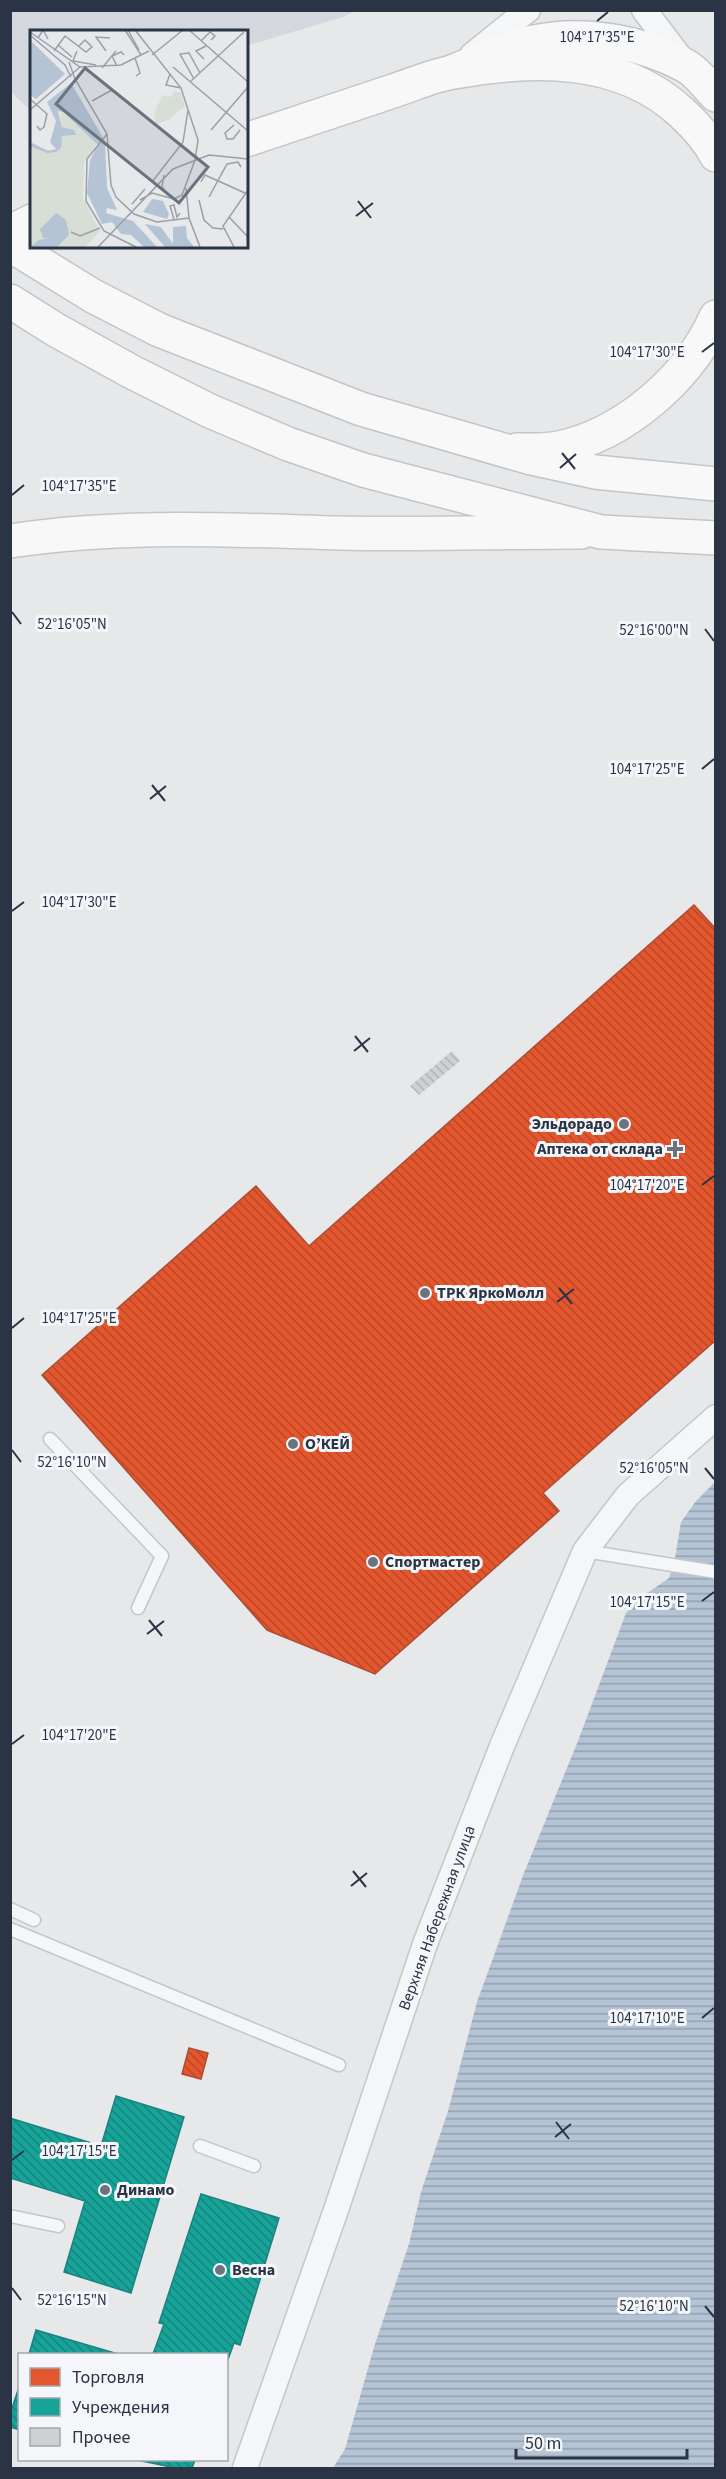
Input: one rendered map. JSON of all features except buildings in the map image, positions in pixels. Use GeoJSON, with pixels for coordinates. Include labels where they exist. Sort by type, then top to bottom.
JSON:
{"type":"FeatureCollection","features":[{"type":"Feature","properties":{"kind":"main road"},"geometry":{"type":"LineString","coordinates":[[248,139],[452,72],[513,47],[535,41],[575,37],[625,43],[687,67],[716,95]]}},
{"type":"Feature","properties":{"kind":"main road"},"geometry":{"type":"LineString","coordinates":[[452,72],[534,63],[560,63],[606,71],[646,86],[671,103],[691,122],[716,155]]}},
{"type":"Feature","properties":{"kind":"main road"},"geometry":{"type":"LineString","coordinates":[[10,232],[30,222]]}},
{"type":"Feature","properties":{"kind":"main road"},"geometry":{"type":"LineString","coordinates":[[10,245],[93,296],[159,330],[361,409],[531,458],[595,472],[716,484]]}},
{"type":"Feature","properties":{"kind":"main road"},"geometry":{"type":"LineString","coordinates":[[10,301],[56,330],[210,411],[288,444],[363,470],[602,532]]}},
{"type":"Feature","properties":{"kind":"main road"},"geometry":{"type":"LineString","coordinates":[[507,450],[558,448],[586,440],[625,419],[650,403],[677,377],[703,342],[716,317]]}},
{"type":"Feature","properties":{"kind":"main road"},"geometry":{"type":"LineString","coordinates":[[10,541],[77,532],[170,529],[341,533],[602,532],[716,538]]}},
{"type":"Feature","properties":{"kind":"street"},"geometry":{"type":"LineString","coordinates":[[452,72],[528,10]]}},
{"type":"Feature","properties":{"kind":"street"},"geometry":{"type":"LineString","coordinates":[[644,10],[687,67]]}},
{"type":"Feature","properties":{"kind":"street","name":"Верхняя Набережная улица"},"geometry":{"type":"LineString","coordinates":[[245,2469],[336,2210],[425,1944],[502,1746],[585,1551],[628,1495],[716,1417]]}},
{"type":"Feature","properties":{"kind":"lane"},"geometry":{"type":"LineString","coordinates":[[50,1439],[162,1556],[138,1608]]}},
{"type":"Feature","properties":{"kind":"lane"},"geometry":{"type":"LineString","coordinates":[[585,1551],[716,1572]]}},
{"type":"Feature","properties":{"kind":"lane"},"geometry":{"type":"LineString","coordinates":[[10,1909],[34,1920]]}},
{"type":"Feature","properties":{"kind":"lane"},"geometry":{"type":"LineString","coordinates":[[10,1929],[339,2065]]}},
{"type":"Feature","properties":{"kind":"lane"},"geometry":{"type":"LineString","coordinates":[[200,2146],[254,2166]]}},
{"type":"Feature","properties":{"kind":"lane"},"geometry":{"type":"LineString","coordinates":[[10,2216],[58,2226]]}},
{"type":"Feature","properties":{"kind":"shaded area"},"geometry":{"type":"Polygon","coordinates":[[[11,10],[355,11],[343,17],[248,45],[248,30],[30,30],[30,110],[11,92],[11,10]]]}},
{"type":"Feature","properties":{"kind":"water"},"geometry":{"type":"Polygon","coordinates":[[[715,1482],[715,2468],[333,2468],[345,2449],[375,2344],[409,2244],[421,2192],[448,2111],[477,2002],[524,1873],[578,1741],[626,1613],[640,1598],[669,1578],[674,1564],[681,1522],[696,1501],[715,1482]]]}},
{"type":"Feature","properties":{"kind":"place","name":"Эльдорадо"},"geometry":{"type":"Point","coordinates":[624,1124]}},
{"type":"Feature","properties":{"kind":"place","name":"Аптека от склада"},"geometry":{"type":"Point","coordinates":[675,1149]}},
{"type":"Feature","properties":{"kind":"place","name":"ТРК ЯркоМолл"},"geometry":{"type":"Point","coordinates":[425,1293]}},
{"type":"Feature","properties":{"kind":"place","name":"О’КЕЙ"},"geometry":{"type":"Point","coordinates":[293,1444]}},
{"type":"Feature","properties":{"kind":"place","name":"Спортмастер"},"geometry":{"type":"Point","coordinates":[373,1562]}},
{"type":"Feature","properties":{"kind":"place","name":"Динамо"},"geometry":{"type":"Point","coordinates":[105,2190]}},
{"type":"Feature","properties":{"kind":"place","name":"Весна"},"geometry":{"type":"Point","coordinates":[220,2270]}}]}
